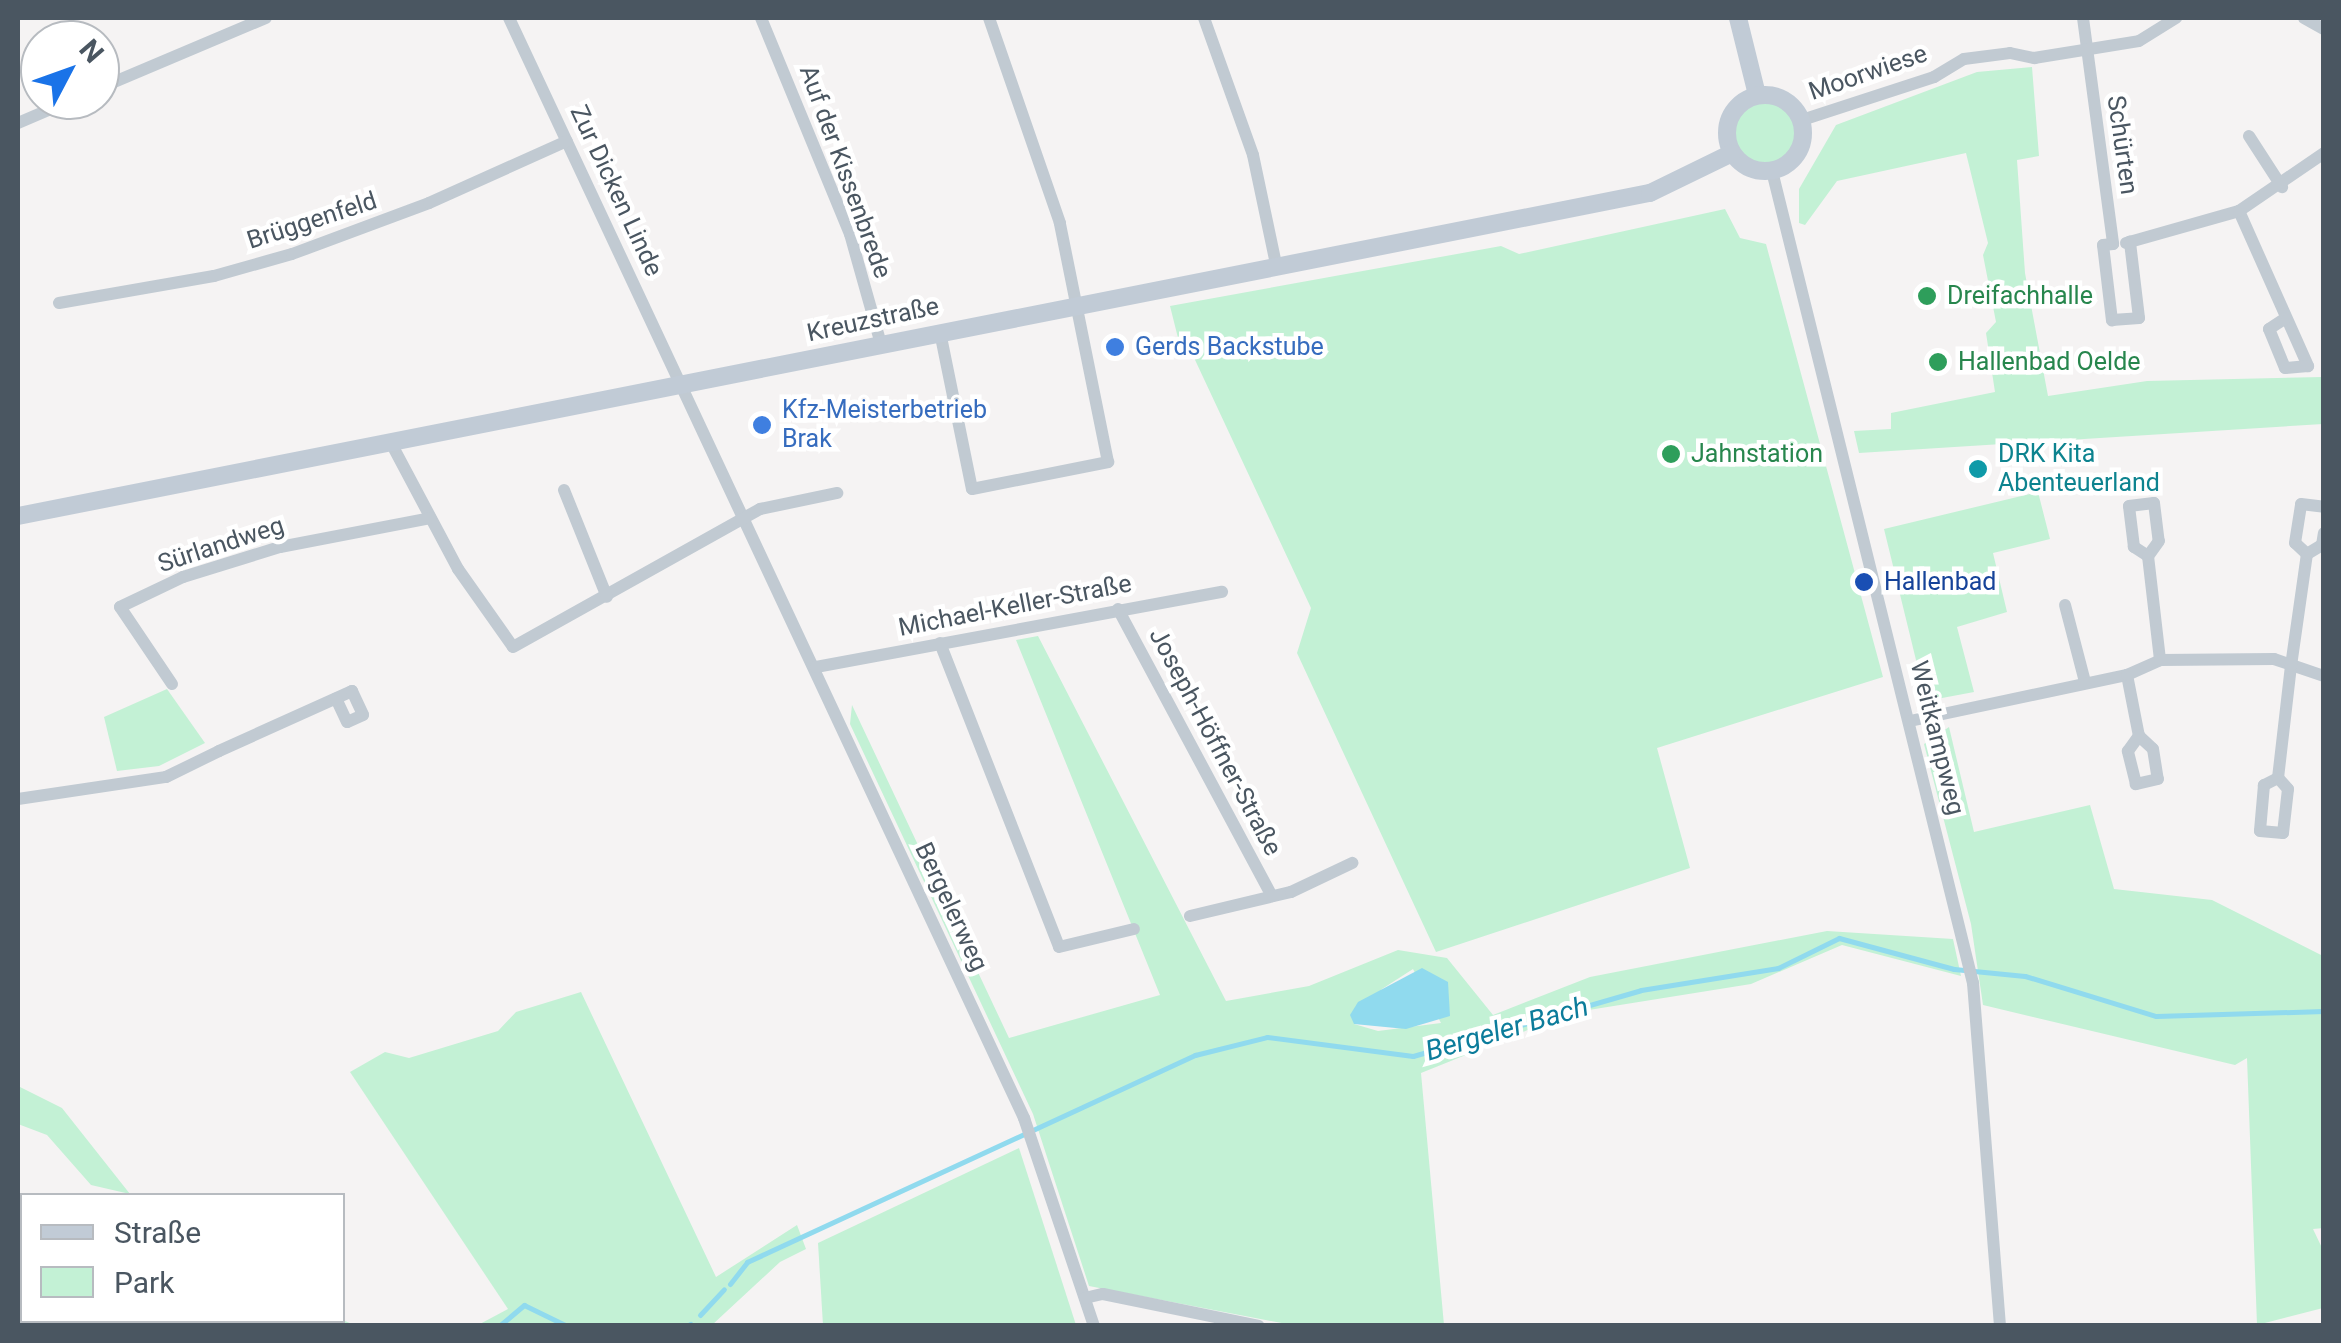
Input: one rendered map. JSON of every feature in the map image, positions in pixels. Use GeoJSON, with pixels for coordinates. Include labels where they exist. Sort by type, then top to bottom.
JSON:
{"type":"FeatureCollection","features":[{"type":"Feature","properties":{"kind":"street"},"geometry":{"type":"LineString","coordinates":[[120,80],[266,18]]}},
{"type":"Feature","properties":{"kind":"street","name":"Zur Dicken Linde"},"geometry":{"type":"LineString","coordinates":[[509,18],[683,385]]}},
{"type":"Feature","properties":{"kind":"street","name":"Auf der Kissenbrede"},"geometry":{"type":"LineString","coordinates":[[762,18],[850,234],[881,344]]}},
{"type":"Feature","properties":{"kind":"street"},"geometry":{"type":"LineString","coordinates":[[940,332],[972,489],[1108,462],[1077,303],[1043,166],[989,18]]}},
{"type":"Feature","properties":{"kind":"street"},"geometry":{"type":"LineString","coordinates":[[1204,18],[1253,155],[1276,264]]}},
{"type":"Feature","properties":{"kind":"street"},"geometry":{"type":"LineString","coordinates":[[1738,18],[1757,95]]}},
{"type":"Feature","properties":{"kind":"street","name":"Schürten"},"geometry":{"type":"LineString","coordinates":[[2082,18],[2113,244],[2102,245],[2112,320],[2138,318],[2130,242]]}},
{"type":"Feature","properties":{"kind":"street","name":"Moorwiese"},"geometry":{"type":"LineString","coordinates":[[1802,120],[1934,77],[1964,59],[2087,51],[2140,41],[2176,18]]}},
{"type":"Feature","properties":{"kind":"street"},"geometry":{"type":"LineString","coordinates":[[2304,18],[2324,29]]}},
{"type":"Feature","properties":{"kind":"street"},"geometry":{"type":"LineString","coordinates":[[1757,95],[1789,102],[1802,120],[1802,146],[1772,171],[1750,168],[1732,153],[1726,135],[1731,115],[1757,95]]}},
{"type":"Feature","properties":{"kind":"street"},"geometry":{"type":"LineString","coordinates":[[2249,136],[2282,186]]}},
{"type":"Feature","properties":{"kind":"street","name":"Brüggenfeld"},"geometry":{"type":"LineString","coordinates":[[59,303],[214,276],[292,254],[429,203],[567,141]]}},
{"type":"Feature","properties":{"kind":"street","name":"Kreuzstraße"},"geometry":{"type":"LineString","coordinates":[[18,516],[1650,192],[1732,153]]}},
{"type":"Feature","properties":{"kind":"street"},"geometry":{"type":"LineString","coordinates":[[2113,244],[2239,211],[2282,186],[2324,153]]}},
{"type":"Feature","properties":{"kind":"street","name":"Weitkampweg"},"geometry":{"type":"LineString","coordinates":[[1772,171],[1973,983],[2000,1326]]}},
{"type":"Feature","properties":{"kind":"street"},"geometry":{"type":"LineString","coordinates":[[2239,211],[2286,318]]}},
{"type":"Feature","properties":{"kind":"street","name":"Bergelerweg"},"geometry":{"type":"LineString","coordinates":[[683,385],[1033,1138],[1094,1326]]}},
{"type":"Feature","properties":{"kind":"street"},"geometry":{"type":"LineString","coordinates":[[391,442],[430,518],[513,646],[742,518],[838,494]]}},
{"type":"Feature","properties":{"kind":"street"},"geometry":{"type":"LineString","coordinates":[[564,490],[606,597]]}},
{"type":"Feature","properties":{"kind":"street"},"geometry":{"type":"LineString","coordinates":[[2307,554],[2295,543],[2301,504],[2324,506]]}},
{"type":"Feature","properties":{"kind":"street","name":"Sürlandweg"},"geometry":{"type":"LineString","coordinates":[[172,684],[120,607],[183,577],[280,547],[430,518]]}},
{"type":"Feature","properties":{"kind":"street"},"geometry":{"type":"LineString","coordinates":[[2307,554],[2322,545],[2324,532]]}},
{"type":"Feature","properties":{"kind":"street"},"geometry":{"type":"LineString","coordinates":[[2278,778],[2307,554]]}},
{"type":"Feature","properties":{"kind":"street"},"geometry":{"type":"LineString","coordinates":[[2148,556],[2160,660]]}},
{"type":"Feature","properties":{"kind":"street","name":"Michael-Keller-Straße"},"geometry":{"type":"LineString","coordinates":[[816,667],[1118,608],[1222,592]]}},
{"type":"Feature","properties":{"kind":"street"},"geometry":{"type":"LineString","coordinates":[[2065,605],[2086,682]]}},
{"type":"Feature","properties":{"kind":"street","name":"Joseph-Höffner-Straße"},"geometry":{"type":"LineString","coordinates":[[1118,608],[1272,896]]}},
{"type":"Feature","properties":{"kind":"street"},"geometry":{"type":"LineString","coordinates":[[940,642],[1059,947],[1134,929]]}},
{"type":"Feature","properties":{"kind":"street"},"geometry":{"type":"LineString","coordinates":[[1910,720],[2128,675],[2160,660],[2274,659],[2324,676]]}},
{"type":"Feature","properties":{"kind":"street"},"geometry":{"type":"LineString","coordinates":[[2128,675],[2139,736]]}},
{"type":"Feature","properties":{"kind":"street"},"geometry":{"type":"LineString","coordinates":[[18,798],[166,777],[336,698]]}},
{"type":"Feature","properties":{"kind":"street","name":"Joseph-Höffner-Straße"},"geometry":{"type":"LineString","coordinates":[[1190,916],[1272,896],[1352,862]]}},
{"type":"Feature","properties":{"kind":"street"},"geometry":{"type":"LineString","coordinates":[[1085,1298],[1102,1294],[1259,1326]]}},
{"type":"Feature","properties":{"kind":"green space"},"geometry":{"type":"Polygon","coordinates":[[[2032,67],[2039,156],[2017,160],[2025,273],[2048,396],[2147,381],[2323,377],[2323,424],[1859,453],[1854,431],[1891,429],[1891,413],[1995,392],[1986,333],[1996,322],[1983,255],[1988,243],[1966,153],[1837,181],[1805,225],[1799,223],[1799,189],[1836,125],[1977,72],[2032,67]]]}},
{"type":"Feature","properties":{"kind":"green space"},"geometry":{"type":"Polygon","coordinates":[[[1765,102],[1787,111],[1796,133],[1787,155],[1765,164],[1743,155],[1734,133],[1743,111],[1765,102]]]}},
{"type":"Feature","properties":{"kind":"green space"},"geometry":{"type":"Polygon","coordinates":[[[1725,209],[1740,238],[1766,244],[1883,677],[1657,748],[1690,868],[1436,952],[1297,653],[1311,608],[1189,347],[1180,346],[1170,306],[1501,246],[1519,254],[1725,209]]]}},
{"type":"Feature","properties":{"kind":"green space"},"geometry":{"type":"Polygon","coordinates":[[[2038,492],[2050,539],[1993,553],[2007,612],[1957,627],[1974,692],[1926,701],[1884,529],[2038,492]]]}},
{"type":"Feature","properties":{"kind":"green space"},"geometry":{"type":"Polygon","coordinates":[[[1038,636],[1226,1001],[1309,986],[1398,950],[1447,958],[1493,1015],[1590,977],[1827,931],[1953,939],[1961,976],[1842,945],[1751,984],[1570,1013],[1421,1073],[1444,1325],[1292,1325],[1089,1286],[1033,1114],[850,724],[852,705],[1009,1038],[1160,995],[1016,640],[1038,636]],[[1413,969],[1382,989],[1354,1024],[1378,1031],[1441,1023],[1413,969]]]}},
{"type":"Feature","properties":{"kind":"green space"},"geometry":{"type":"Polygon","coordinates":[[[167,689],[205,743],[159,766],[117,771],[104,717],[167,689]]]}},
{"type":"Feature","properties":{"kind":"green space"},"geometry":{"type":"Polygon","coordinates":[[[1949,727],[1974,832],[2090,805],[2114,889],[2212,900],[2323,956],[2324,1228],[2313,1229],[2323,1250],[2323,1308],[2257,1325],[2247,1058],[2235,1065],[1983,1005],[1971,924],[1924,744],[1949,727]]]}},
{"type":"Feature","properties":{"kind":"green space"},"geometry":{"type":"Polygon","coordinates":[[[581,992],[716,1277],[797,1225],[806,1249],[780,1262],[712,1325],[478,1325],[508,1309],[350,1072],[385,1052],[409,1058],[498,1031],[516,1012],[581,992]]]}},
{"type":"Feature","properties":{"kind":"green space"},"geometry":{"type":"Polygon","coordinates":[[[18,1086],[62,1108],[129,1193],[91,1185],[47,1135],[18,1124],[18,1086]]]}},
{"type":"Feature","properties":{"kind":"green space"},"geometry":{"type":"Polygon","coordinates":[[[1019,1148],[1076,1325],[823,1325],[818,1243],[1019,1148]]]}},
{"type":"Feature","properties":{"kind":"green space"},"geometry":{"type":"Polygon","coordinates":[[[345,1321],[354,1325],[190,1325],[345,1321]]]}},
{"type":"Feature","properties":{"kind":"water"},"geometry":{"type":"Polygon","coordinates":[[[1422,968],[1448,982],[1450,1016],[1406,1029],[1354,1024],[1350,1015],[1358,1002],[1422,968]]]}},
{"type":"Feature","properties":{"kind":"waterway","name":"Bergeler Bach"},"geometry":{"type":"LineString","coordinates":[[730,1284],[747,1262],[1195,1055],[1267,1037],[1413,1056],[1641,990],[1778,968],[1839,938],[1954,969],[2025,976],[2156,1016],[2324,1011]]}},
{"type":"Feature","properties":{"kind":"waterway","name":"Bergeler Bach"},"geometry":{"type":"LineString","coordinates":[[700,1315],[724,1289]]}},
{"type":"Feature","properties":{"kind":"waterway","name":"Bergeler Bach"},"geometry":{"type":"LineString","coordinates":[[499,1326],[524,1305],[567,1326]]}},
{"type":"Feature","properties":{"kind":"waterway","name":"Bergeler Bach"},"geometry":{"type":"LineString","coordinates":[[229,1326],[271,1326]]}},
{"type":"Feature","properties":{"kind":"place","name":"Dreifachhalle"},"geometry":{"type":"Point","coordinates":[1927,296]}},
{"type":"Feature","properties":{"kind":"place","name":"Gerds Backstube"},"geometry":{"type":"Point","coordinates":[1115,347]}},
{"type":"Feature","properties":{"kind":"place","name":"Hallenbad Oelde"},"geometry":{"type":"Point","coordinates":[1938,362]}},
{"type":"Feature","properties":{"kind":"place","name":"Kfz-Meisterbetrieb Brak"},"geometry":{"type":"Point","coordinates":[762,425]}},
{"type":"Feature","properties":{"kind":"place","name":"Jahnstation"},"geometry":{"type":"Point","coordinates":[1671,454]}},
{"type":"Feature","properties":{"kind":"place","name":"DRK Kita Abenteuerland"},"geometry":{"type":"Point","coordinates":[1978,469]}},
{"type":"Feature","properties":{"kind":"place","name":"Hallenbad"},"geometry":{"type":"Point","coordinates":[1864,582]}}]}
